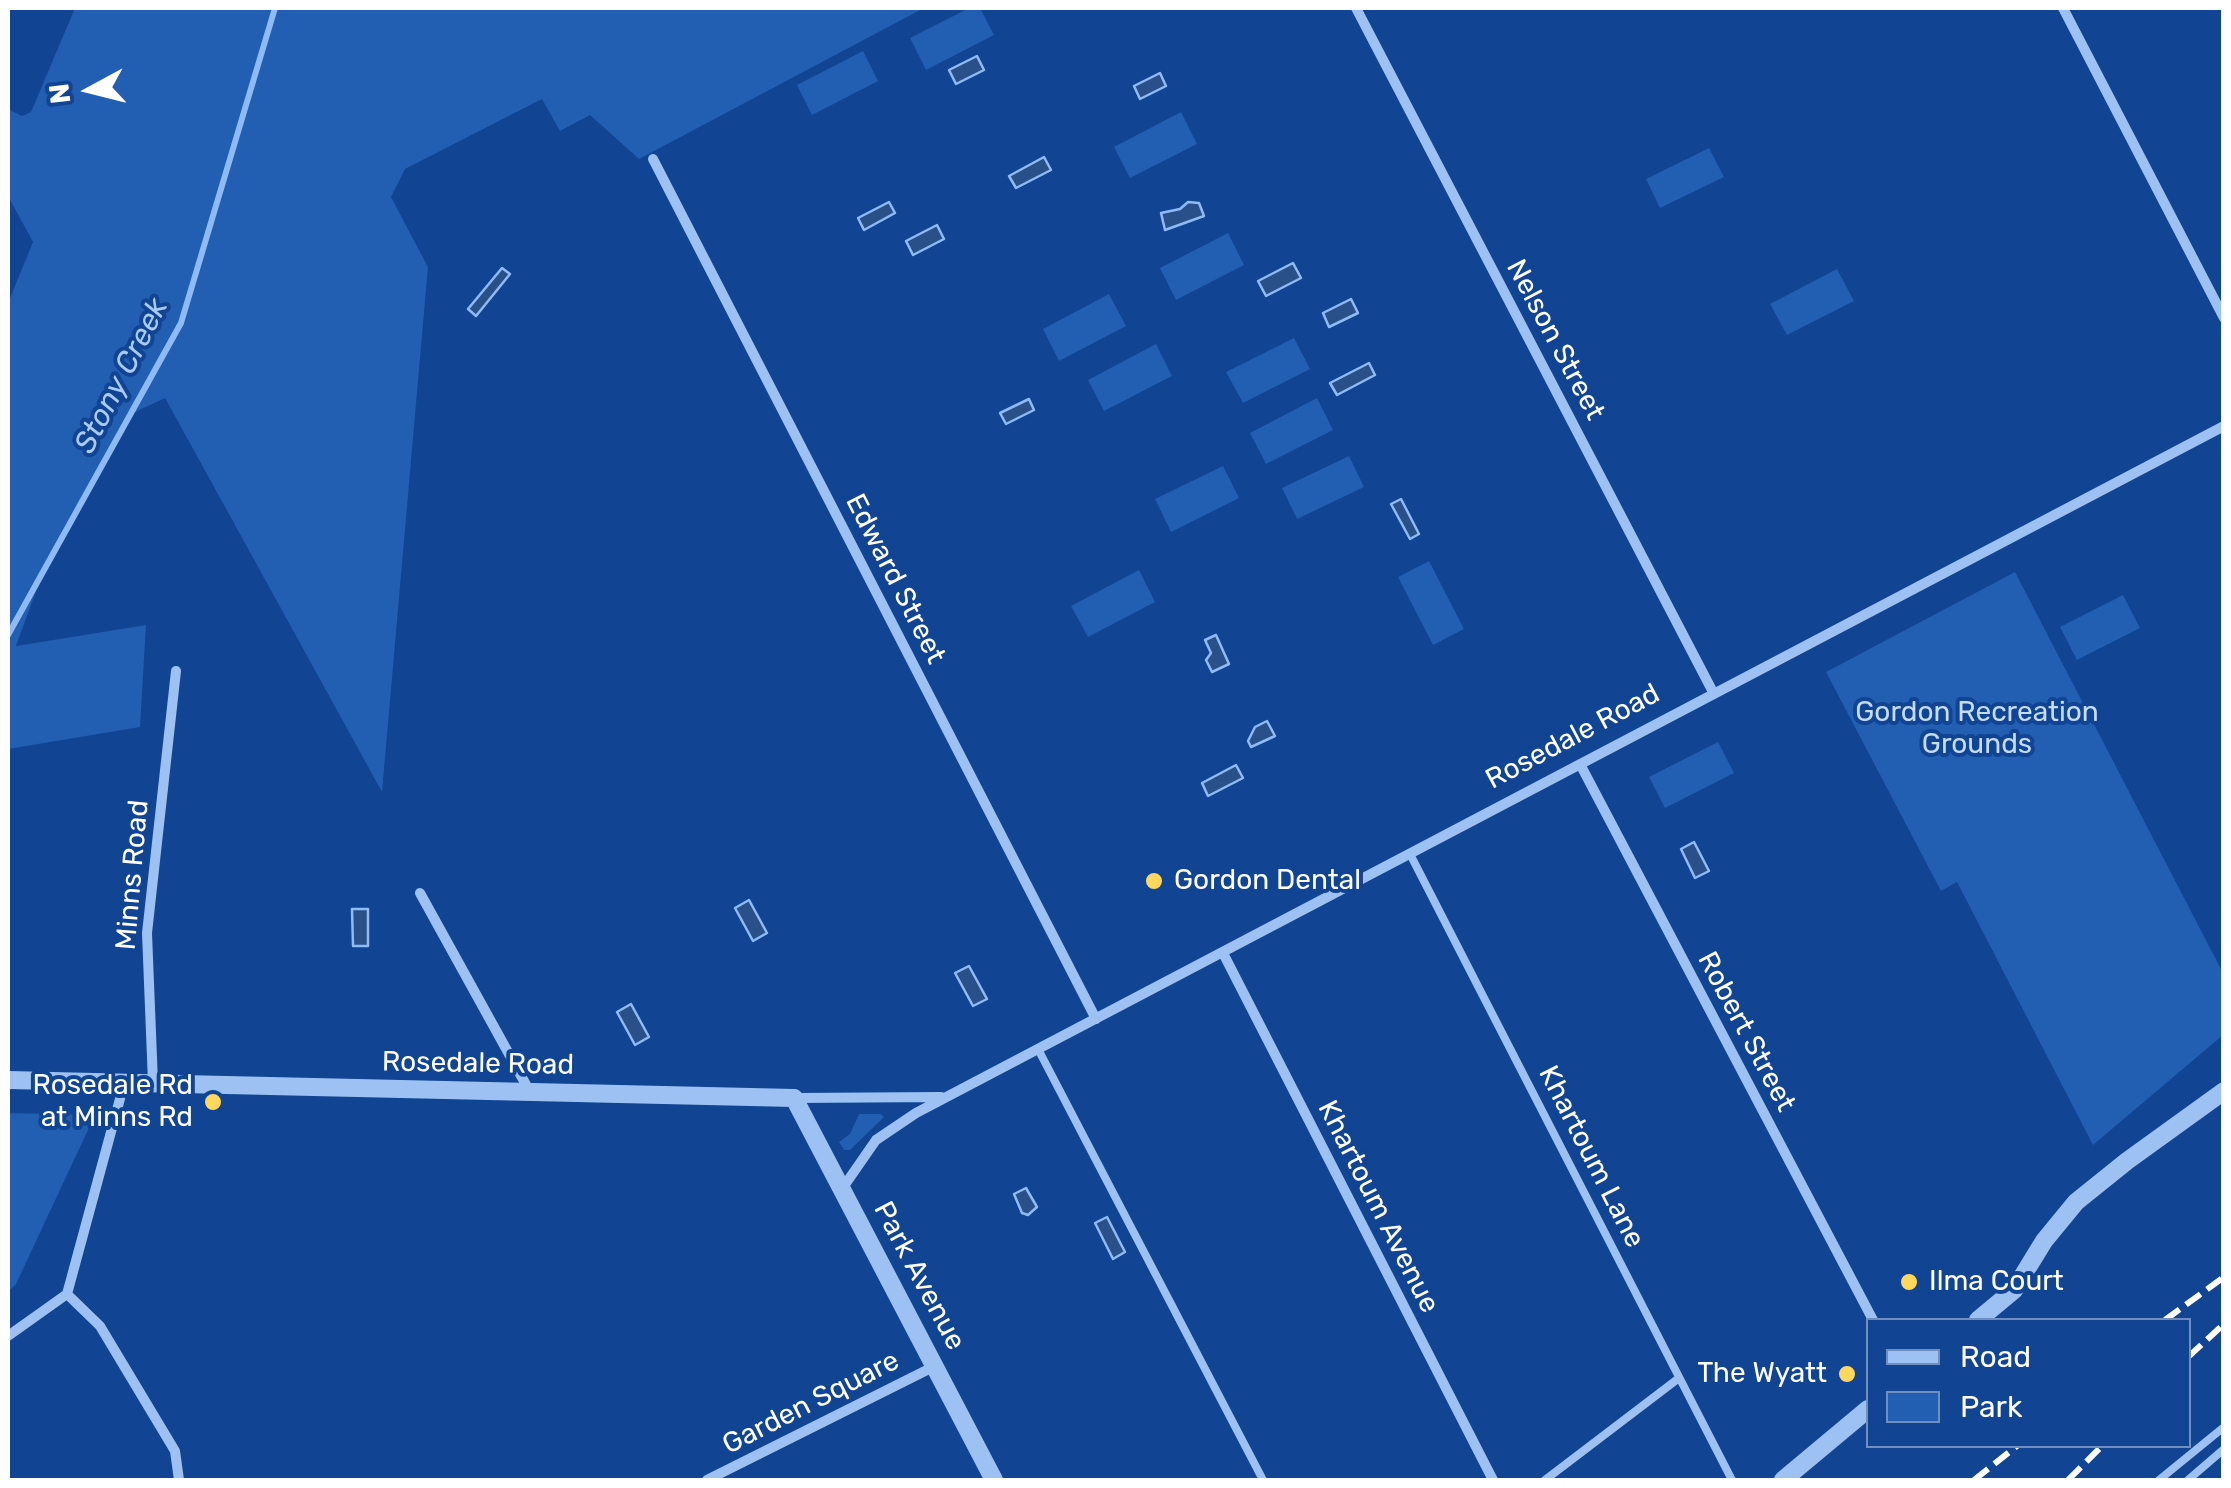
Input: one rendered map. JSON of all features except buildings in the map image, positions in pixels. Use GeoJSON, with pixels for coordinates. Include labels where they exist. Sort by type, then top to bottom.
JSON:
{"type":"FeatureCollection","features":[{"type":"Feature","properties":{"kind":"street","name":"Nelson Street"},"geometry":{"type":"LineString","coordinates":[[1356,8],[1714,694]]}},
{"type":"Feature","properties":{"kind":"street"},"geometry":{"type":"LineString","coordinates":[[2063,8],[2224,318]]}},
{"type":"Feature","properties":{"kind":"street","name":"Edward Street"},"geometry":{"type":"LineString","coordinates":[[654,159],[1096,1018]]}},
{"type":"Feature","properties":{"kind":"street","name":"Rosedale Road"},"geometry":{"type":"LineString","coordinates":[[842,1190],[864,1152],[902,1121],[2224,426]]}},
{"type":"Feature","properties":{"kind":"street","name":"Minns Road"},"geometry":{"type":"LineString","coordinates":[[153,1084],[147,933],[176,672]]}},
{"type":"Feature","properties":{"kind":"street","name":"Robert Street"},"geometry":{"type":"LineString","coordinates":[[1580,764],[1872,1318]]}},
{"type":"Feature","properties":{"kind":"street"},"geometry":{"type":"LineString","coordinates":[[420,893],[531,1093]]}},
{"type":"Feature","properties":{"kind":"street","name":"Khartoum Avenue"},"geometry":{"type":"LineString","coordinates":[[1223,953],[1493,1480]]}},
{"type":"Feature","properties":{"kind":"street","name":"Rosedale Road"},"geometry":{"type":"LineString","coordinates":[[8,1080],[794,1098],[947,1097]]}},
{"type":"Feature","properties":{"kind":"street"},"geometry":{"type":"LineString","coordinates":[[8,1336],[67,1294],[124,1084]]}},
{"type":"Feature","properties":{"kind":"street"},"geometry":{"type":"LineString","coordinates":[[1980,1318],[2014,1290],[2044,1240],[2076,1202],[2224,1091]]}},
{"type":"Feature","properties":{"kind":"street","name":"Park Avenue"},"geometry":{"type":"LineString","coordinates":[[794,1098],[994,1480]]}},
{"type":"Feature","properties":{"kind":"street"},"geometry":{"type":"LineString","coordinates":[[67,1294],[100,1326],[175,1450],[179,1480]]}},
{"type":"Feature","properties":{"kind":"street","name":"Garden Square"},"geometry":{"type":"LineString","coordinates":[[707,1480],[936,1366]]}},
{"type":"Feature","properties":{"kind":"street"},"geometry":{"type":"LineString","coordinates":[[1783,1480],[1866,1411]]}},
{"type":"Feature","properties":{"kind":"lane","name":"Khartoum Lane"},"geometry":{"type":"LineString","coordinates":[[1410,854],[1732,1480]]}},
{"type":"Feature","properties":{"kind":"lane"},"geometry":{"type":"LineString","coordinates":[[1038,1049],[1263,1480]]}},
{"type":"Feature","properties":{"kind":"lane"},"geometry":{"type":"LineString","coordinates":[[1545,1480],[1679,1378]]}},
{"type":"Feature","properties":{"kind":"lane"},"geometry":{"type":"LineString","coordinates":[[2159,1480],[2224,1428]]}},
{"type":"Feature","properties":{"kind":"lane"},"geometry":{"type":"LineString","coordinates":[[2188,1480],[2224,1449]]}},
{"type":"Feature","properties":{"kind":"green space"},"geometry":{"type":"Polygon","coordinates":[[[75,8],[924,8],[639,159],[590,115],[560,131],[542,99],[405,169],[391,197],[428,267],[382,792],[165,398],[129,415],[47,561],[16,646],[146,625],[140,727],[8,749],[8,303],[33,242],[8,196],[8,109],[22,116],[31,112],[75,8]]]}},
{"type":"Feature","properties":{"kind":"green space"},"geometry":{"type":"Polygon","coordinates":[[[969,8],[980,8],[994,35],[926,70],[910,38],[969,8]]]}},
{"type":"Feature","properties":{"kind":"green space"},"geometry":{"type":"Polygon","coordinates":[[[863,51],[878,81],[812,115],[797,85],[863,51]]]}},
{"type":"Feature","properties":{"kind":"green space"},"geometry":{"type":"Polygon","coordinates":[[[1181,112],[1197,144],[1130,178],[1114,147],[1181,112]]]}},
{"type":"Feature","properties":{"kind":"green space"},"geometry":{"type":"Polygon","coordinates":[[[1709,148],[1724,177],[1660,208],[1646,179],[1709,148]]]}},
{"type":"Feature","properties":{"kind":"green space"},"geometry":{"type":"Polygon","coordinates":[[[1228,233],[1244,265],[1176,300],[1160,268],[1228,233]]]}},
{"type":"Feature","properties":{"kind":"green space"},"geometry":{"type":"Polygon","coordinates":[[[1837,269],[1854,301],[1787,335],[1770,304],[1837,269]]]}},
{"type":"Feature","properties":{"kind":"green space"},"geometry":{"type":"Polygon","coordinates":[[[1109,294],[1126,326],[1059,361],[1043,329],[1109,294]]]}},
{"type":"Feature","properties":{"kind":"green space"},"geometry":{"type":"Polygon","coordinates":[[[1294,338],[1310,369],[1243,403],[1226,372],[1294,338]]]}},
{"type":"Feature","properties":{"kind":"green space"},"geometry":{"type":"Polygon","coordinates":[[[1156,344],[1172,376],[1104,411],[1088,380],[1156,344]]]}},
{"type":"Feature","properties":{"kind":"green space"},"geometry":{"type":"Polygon","coordinates":[[[1317,398],[1333,430],[1266,464],[1250,433],[1317,398]]]}},
{"type":"Feature","properties":{"kind":"green space"},"geometry":{"type":"Polygon","coordinates":[[[1349,456],[1364,487],[1297,519],[1282,488],[1349,456]]]}},
{"type":"Feature","properties":{"kind":"green space"},"geometry":{"type":"Polygon","coordinates":[[[1223,466],[1239,498],[1171,532],[1155,499],[1223,466]]]}},
{"type":"Feature","properties":{"kind":"green space"},"geometry":{"type":"Polygon","coordinates":[[[1429,561],[1464,629],[1433,645],[1398,577],[1429,561]]]}},
{"type":"Feature","properties":{"kind":"green space"},"geometry":{"type":"Polygon","coordinates":[[[1139,570],[1155,602],[1088,637],[1071,606],[1139,570]]]}},
{"type":"Feature","properties":{"kind":"green space","name":"Gordon Recreation Grounds"},"geometry":{"type":"Polygon","coordinates":[[[2015,572],[2223,973],[2223,1035],[2093,1145],[1957,882],[1941,891],[1826,672],[2015,572]]]}},
{"type":"Feature","properties":{"kind":"green space"},"geometry":{"type":"Polygon","coordinates":[[[2123,595],[2140,628],[2077,660],[2060,627],[2123,595]]]}},
{"type":"Feature","properties":{"kind":"green space"},"geometry":{"type":"Polygon","coordinates":[[[1718,742],[1734,773],[1665,808],[1649,777],[1718,742]]]}},
{"type":"Feature","properties":{"kind":"green space"},"geometry":{"type":"Polygon","coordinates":[[[8,1113],[95,1115],[16,1284],[8,1292],[8,1113]]]}},
{"type":"Feature","properties":{"kind":"green space"},"geometry":{"type":"Polygon","coordinates":[[[859,1114],[884,1117],[850,1150],[844,1150],[839,1142],[850,1134],[859,1114]]]}},
{"type":"Feature","properties":{"kind":"shaded area"},"geometry":{"type":"Polygon","coordinates":[[[977,56],[984,70],[956,84],[949,70],[977,56]]]}},
{"type":"Feature","properties":{"kind":"shaded area"},"geometry":{"type":"Polygon","coordinates":[[[1160,73],[1166,86],[1140,99],[1134,86],[1160,73]]]}},
{"type":"Feature","properties":{"kind":"shaded area"},"geometry":{"type":"Polygon","coordinates":[[[1044,157],[1051,170],[1016,188],[1009,176],[1044,157]]]}},
{"type":"Feature","properties":{"kind":"shaded area"},"geometry":{"type":"Polygon","coordinates":[[[889,202],[895,213],[864,230],[858,218],[889,202]]]}},
{"type":"Feature","properties":{"kind":"shaded area"},"geometry":{"type":"Polygon","coordinates":[[[1188,202],[1199,203],[1204,216],[1165,230],[1161,213],[1180,209],[1188,202]]]}},
{"type":"Feature","properties":{"kind":"shaded area"},"geometry":{"type":"Polygon","coordinates":[[[937,225],[944,239],[913,255],[906,241],[937,225]]]}},
{"type":"Feature","properties":{"kind":"shaded area"},"geometry":{"type":"Polygon","coordinates":[[[1293,263],[1301,278],[1266,296],[1258,281],[1293,263]]]}},
{"type":"Feature","properties":{"kind":"shaded area"},"geometry":{"type":"Polygon","coordinates":[[[502,268],[510,274],[476,316],[468,309],[502,268]]]}},
{"type":"Feature","properties":{"kind":"shaded area"},"geometry":{"type":"Polygon","coordinates":[[[1351,299],[1358,313],[1329,327],[1323,313],[1351,299]]]}},
{"type":"Feature","properties":{"kind":"shaded area"},"geometry":{"type":"Polygon","coordinates":[[[1369,363],[1375,375],[1337,395],[1330,383],[1369,363]]]}},
{"type":"Feature","properties":{"kind":"shaded area"},"geometry":{"type":"Polygon","coordinates":[[[1029,399],[1034,410],[1006,424],[1000,413],[1029,399]]]}},
{"type":"Feature","properties":{"kind":"shaded area"},"geometry":{"type":"Polygon","coordinates":[[[1401,499],[1419,534],[1410,539],[1391,504],[1401,499]]]}},
{"type":"Feature","properties":{"kind":"shaded area"},"geometry":{"type":"Polygon","coordinates":[[[1216,635],[1229,664],[1212,672],[1206,660],[1211,653],[1205,640],[1216,635]]]}},
{"type":"Feature","properties":{"kind":"shaded area"},"geometry":{"type":"Polygon","coordinates":[[[1267,721],[1275,736],[1251,747],[1248,741],[1255,727],[1267,721]]]}},
{"type":"Feature","properties":{"kind":"shaded area"},"geometry":{"type":"Polygon","coordinates":[[[1236,765],[1243,778],[1208,796],[1202,783],[1236,765]]]}},
{"type":"Feature","properties":{"kind":"shaded area"},"geometry":{"type":"Polygon","coordinates":[[[1694,842],[1709,871],[1695,878],[1681,849],[1694,842]]]}},
{"type":"Feature","properties":{"kind":"shaded area"},"geometry":{"type":"Polygon","coordinates":[[[749,900],[767,933],[753,941],[735,908],[749,900]]]}},
{"type":"Feature","properties":{"kind":"shaded area"},"geometry":{"type":"Polygon","coordinates":[[[352,909],[368,909],[368,946],[353,946],[352,909]]]}},
{"type":"Feature","properties":{"kind":"shaded area"},"geometry":{"type":"Polygon","coordinates":[[[969,966],[987,999],[973,1006],[955,973],[969,966]]]}},
{"type":"Feature","properties":{"kind":"shaded area"},"geometry":{"type":"Polygon","coordinates":[[[631,1004],[649,1037],[635,1045],[617,1012],[631,1004]]]}},
{"type":"Feature","properties":{"kind":"shaded area"},"geometry":{"type":"Polygon","coordinates":[[[1026,1188],[1037,1207],[1028,1215],[1022,1213],[1014,1194],[1026,1188]]]}},
{"type":"Feature","properties":{"kind":"shaded area"},"geometry":{"type":"Polygon","coordinates":[[[1107,1217],[1125,1252],[1113,1259],[1095,1223],[1107,1217]]]}},
{"type":"Feature","properties":{"kind":"waterway","name":"Stony Creek"},"geometry":{"type":"LineString","coordinates":[[8,635],[181,323],[275,8]]}},
{"type":"Feature","properties":{"kind":"railway"},"geometry":{"type":"LineString","coordinates":[[2168,1318],[2224,1277]]}},
{"type":"Feature","properties":{"kind":"railway"},"geometry":{"type":"LineString","coordinates":[[2191,1354],[2224,1324]]}},
{"type":"Feature","properties":{"kind":"railway"},"geometry":{"type":"LineString","coordinates":[[1974,1480],[2014,1448]]}},
{"type":"Feature","properties":{"kind":"railway"},"geometry":{"type":"LineString","coordinates":[[2068,1480],[2100,1448]]}},
{"type":"Feature","properties":{"kind":"place","name":"Gordon Dental"},"geometry":{"type":"Point","coordinates":[1154,881]}},
{"type":"Feature","properties":{"kind":"place","name":"Rosedale Rd at Minns Rd"},"geometry":{"type":"Point","coordinates":[213,1102]}},
{"type":"Feature","properties":{"kind":"place","name":"Ilma Court"},"geometry":{"type":"Point","coordinates":[1909,1282]}},
{"type":"Feature","properties":{"kind":"place","name":"The Wyatt"},"geometry":{"type":"Point","coordinates":[1847,1374]}}]}
